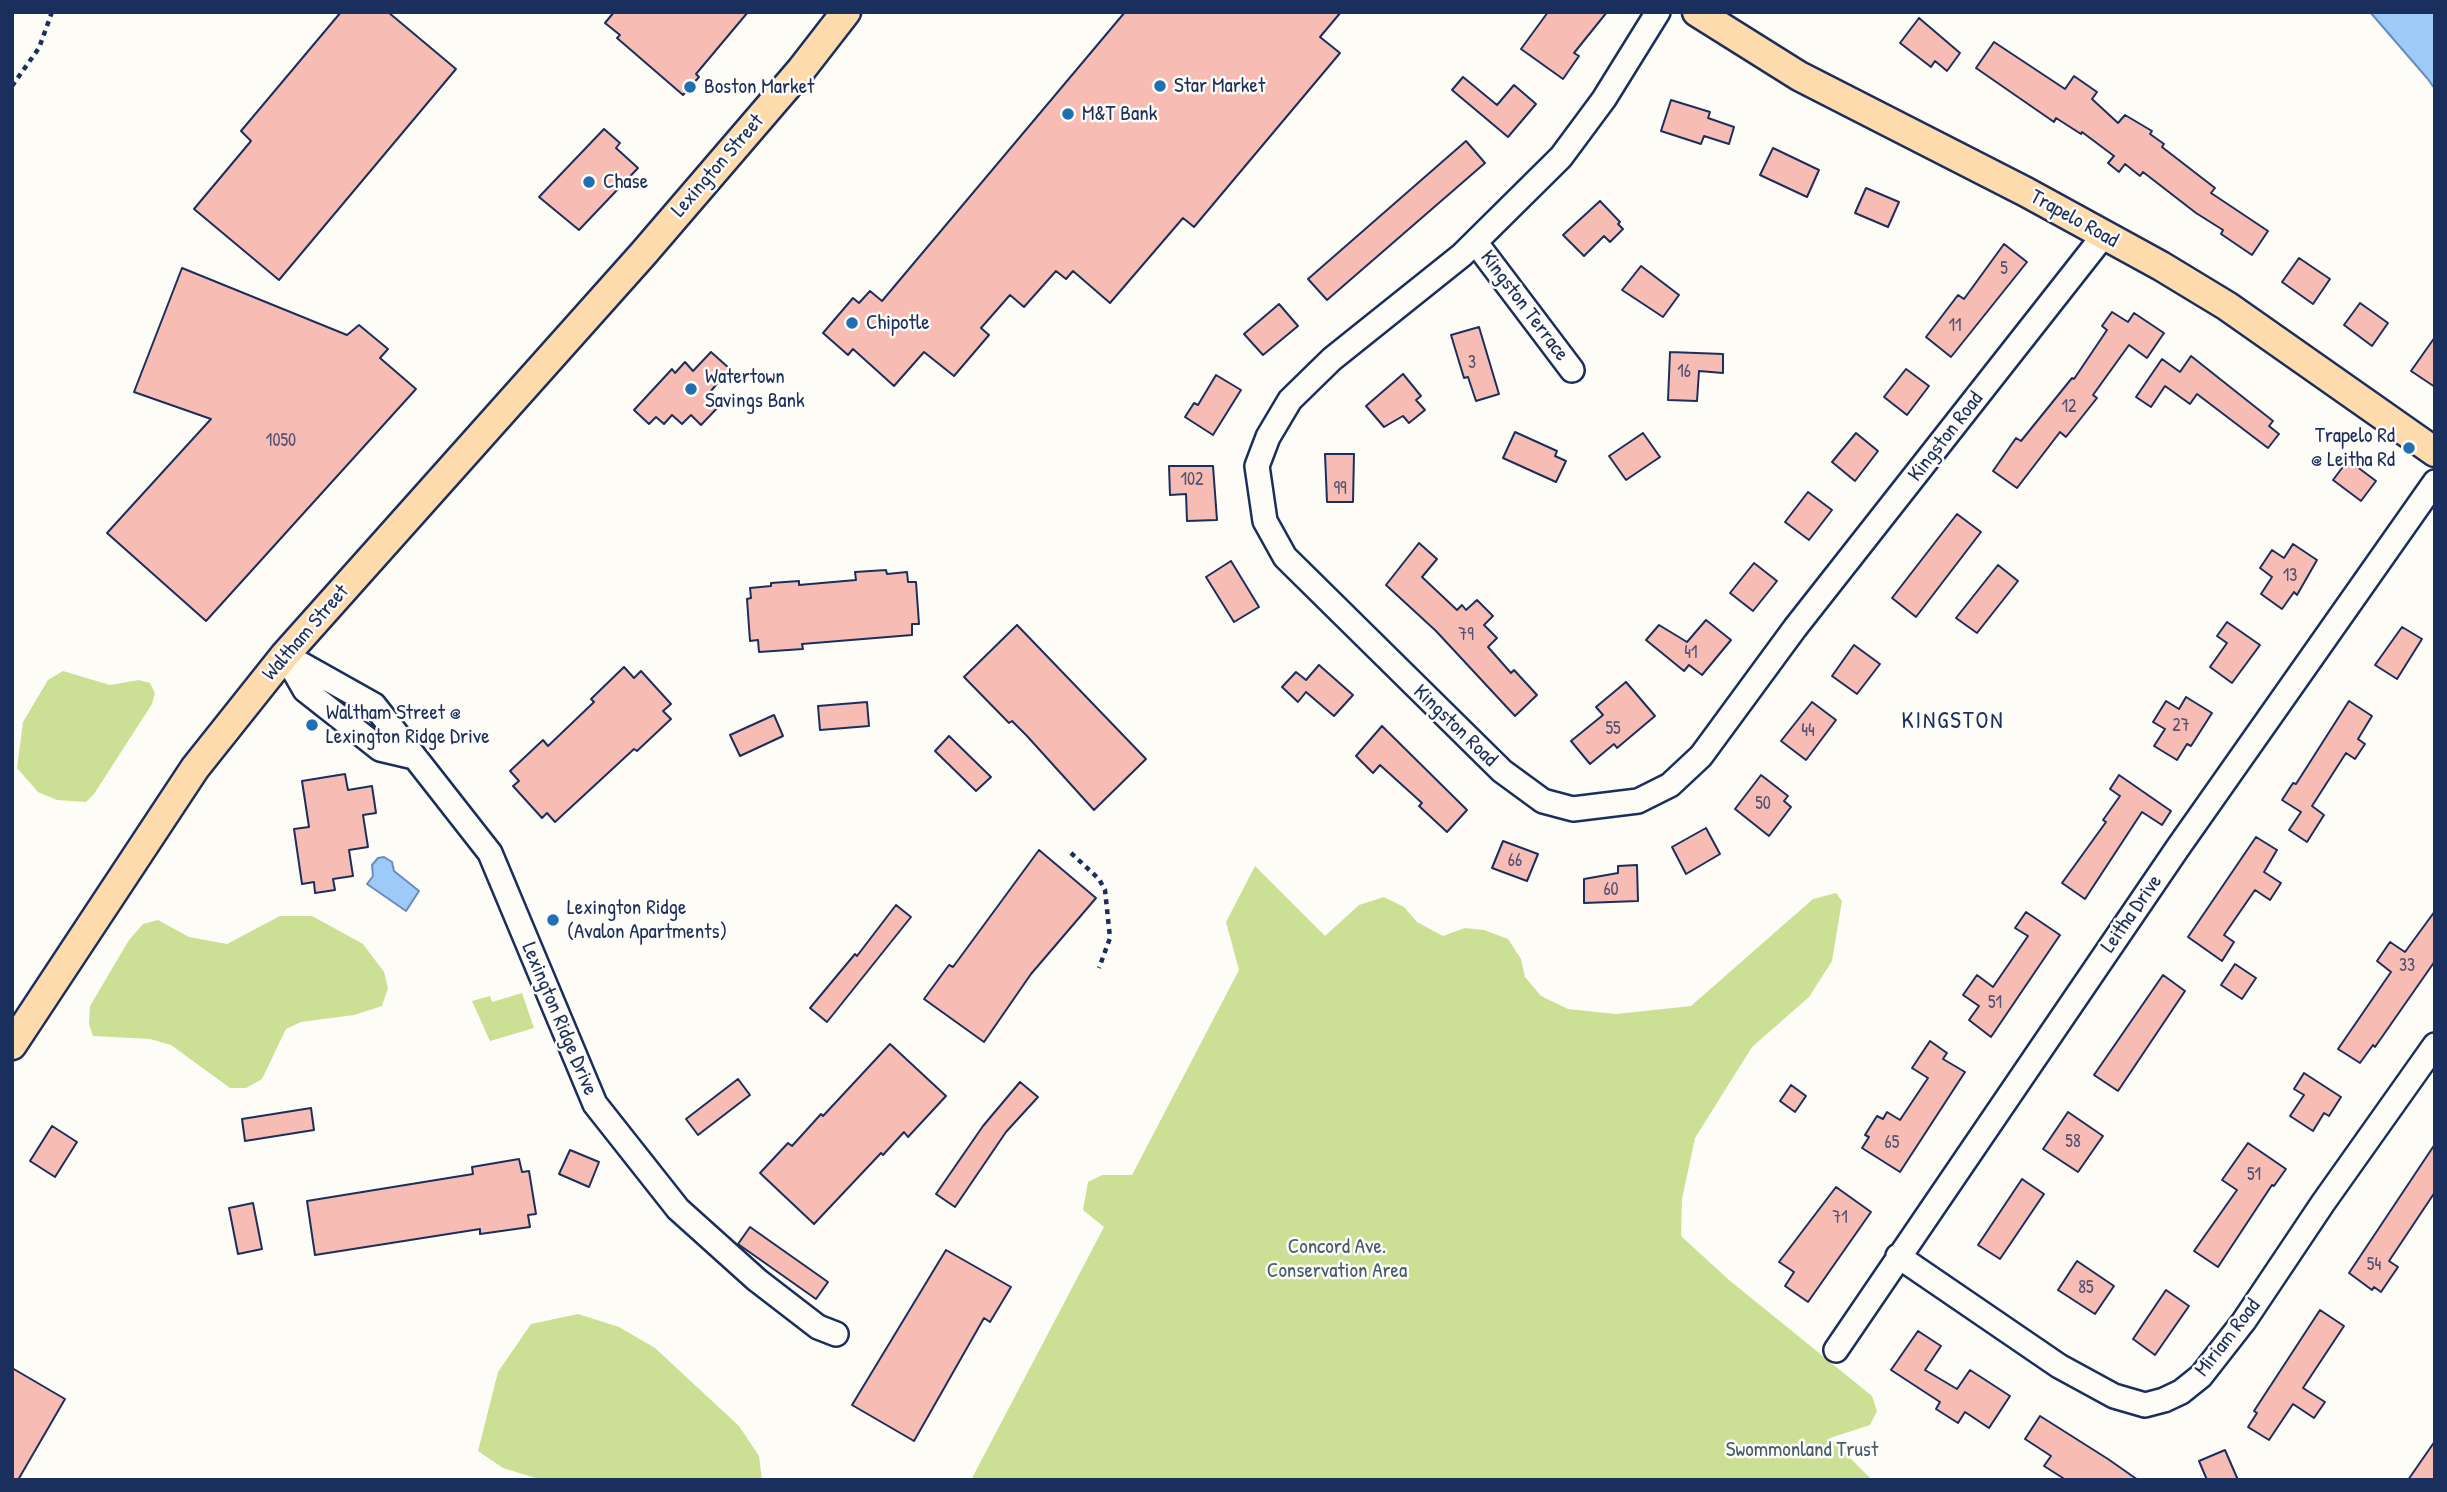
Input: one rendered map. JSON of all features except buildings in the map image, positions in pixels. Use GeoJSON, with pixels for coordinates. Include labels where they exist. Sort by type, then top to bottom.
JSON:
{"type":"FeatureCollection","features":[{"type":"Feature","properties":{"kind":"main road","name":"Lexington Street"},"geometry":{"type":"LineString","coordinates":[[643,254],[801,70],[846,12]]}},
{"type":"Feature","properties":{"kind":"main road","name":"Trapelo Road"},"geometry":{"type":"LineString","coordinates":[[1697,12],[1799,75],[2104,235],[2227,306],[2435,452]]}},
{"type":"Feature","properties":{"kind":"main road","name":"Waltham Street"},"geometry":{"type":"LineString","coordinates":[[12,1045],[195,768],[285,654],[643,254]]}},
{"type":"Feature","properties":{"kind":"street","name":"Kingston Road"},"geometry":{"type":"LineString","coordinates":[[1658,12],[1604,99],[1561,157],[1476,243],[1332,359],[1290,400],[1268,437],[1257,466],[1265,521],[1285,557],[1502,771],[1543,801],[1573,808],[1638,801],[1670,785],[1701,757],[1796,628],[2104,235]]}},
{"type":"Feature","properties":{"kind":"street","name":"Kingston Terrace"},"geometry":{"type":"LineString","coordinates":[[1476,243],[1572,370]]}},
{"type":"Feature","properties":{"kind":"street","name":"Leitha Drive"},"geometry":{"type":"LineString","coordinates":[[1836,1350],[2169,860],[2435,482]]}},
{"type":"Feature","properties":{"kind":"street"},"geometry":{"type":"LineString","coordinates":[[285,654],[305,690],[380,749],[414,757]]}},
{"type":"Feature","properties":{"kind":"street","name":"Lexington Ridge Drive"},"geometry":{"type":"LineString","coordinates":[[285,654],[374,705],[490,853],[595,1104],[678,1209],[757,1280],[818,1327],[836,1334]]}},
{"type":"Feature","properties":{"kind":"street","name":"Miriam Road"},"geometry":{"type":"LineString","coordinates":[[1898,1256],[2059,1366],[2114,1396],[2145,1405],[2164,1400],[2181,1392],[2201,1376],[2244,1321],[2323,1203],[2435,1045]]}},
{"type":"Feature","properties":{"kind":"path"},"geometry":{"type":"LineString","coordinates":[[12,86],[39,48],[52,12]]}},
{"type":"Feature","properties":{"kind":"path"},"geometry":{"type":"LineString","coordinates":[[1071,853],[1099,878],[1105,890],[1110,938],[1099,968]]}},
{"type":"Feature","properties":{"kind":"green space"},"geometry":{"type":"Polygon","coordinates":[[[63,671],[110,685],[139,680],[150,683],[155,693],[152,704],[94,794],[86,802],[57,800],[38,792],[17,768],[23,722],[48,680],[63,671]]]}},
{"type":"Feature","properties":{"kind":"green space","name":"Concord Ave. Conservation Area"},"geometry":{"type":"Polygon","coordinates":[[[1255,866],[1325,936],[1359,905],[1384,897],[1404,907],[1417,922],[1443,936],[1465,928],[1484,930],[1508,939],[1521,959],[1525,977],[1541,996],[1568,1009],[1616,1014],[1691,1006],[1813,899],[1836,893],[1842,901],[1832,961],[1809,997],[1752,1047],[1695,1138],[1682,1199],[1681,1236],[1729,1280],[1872,1396],[1877,1411],[1870,1425],[1830,1438],[1872,1480],[971,1480],[1104,1227],[1083,1210],[1088,1182],[1102,1175],[1132,1175],[1239,970],[1226,922],[1255,866]]]}},
{"type":"Feature","properties":{"kind":"green space"},"geometry":{"type":"Polygon","coordinates":[[[280,916],[312,916],[363,944],[384,972],[388,988],[382,1006],[354,1015],[301,1022],[286,1029],[262,1079],[246,1088],[230,1088],[171,1045],[150,1039],[93,1036],[89,1024],[90,1006],[129,940],[143,924],[158,920],[189,937],[227,944],[280,916]]]}},
{"type":"Feature","properties":{"kind":"green space"},"geometry":{"type":"Polygon","coordinates":[[[522,993],[534,1028],[490,1041],[472,1001],[490,996],[492,1002],[522,993]]]}},
{"type":"Feature","properties":{"kind":"green space"},"geometry":{"type":"Polygon","coordinates":[[[578,1314],[619,1327],[655,1348],[739,1426],[759,1456],[762,1480],[542,1480],[503,1468],[478,1451],[498,1372],[531,1324],[578,1314]]]}},
{"type":"Feature","properties":{"kind":"water"},"geometry":{"type":"Polygon","coordinates":[[[2370,12],[2435,12],[2435,89],[2427,78],[2370,12]]]}},
{"type":"Feature","properties":{"kind":"water"},"geometry":{"type":"Polygon","coordinates":[[[384,857],[392,862],[394,871],[419,891],[406,911],[367,884],[373,876],[372,865],[378,858],[384,857]]]}},
{"type":"Feature","properties":{"kind":"place","name":"Star Market"},"geometry":{"type":"Point","coordinates":[1160,86]}},
{"type":"Feature","properties":{"kind":"place","name":"Boston Market"},"geometry":{"type":"Point","coordinates":[690,87]}},
{"type":"Feature","properties":{"kind":"place","name":"M&T Bank"},"geometry":{"type":"Point","coordinates":[1068,114]}},
{"type":"Feature","properties":{"kind":"place","name":"Chase"},"geometry":{"type":"Point","coordinates":[589,182]}},
{"type":"Feature","properties":{"kind":"place","name":"Chipotle"},"geometry":{"type":"Point","coordinates":[852,323]}},
{"type":"Feature","properties":{"kind":"place","name":"Watertown Savings Bank"},"geometry":{"type":"Point","coordinates":[691,389]}},
{"type":"Feature","properties":{"kind":"place","name":"Trapelo Rd @ Leitha Rd"},"geometry":{"type":"Point","coordinates":[2409,448]}},
{"type":"Feature","properties":{"kind":"place","name":"Waltham Street @ Lexington Ridge Drive"},"geometry":{"type":"Point","coordinates":[312,725]}},
{"type":"Feature","properties":{"kind":"place","name":"Lexington Ridge (Avalon Apartments)"},"geometry":{"type":"Point","coordinates":[553,920]}},
{"type":"Feature","properties":{"kind":"district","name":"KINGSTON"},"geometry":{"type":"Point","coordinates":[1953,722]}},
{"type":"Feature","properties":{"kind":"park label","name":"Swommonland Trust"},"geometry":{"type":"Point","coordinates":[1802,1450]}}]}
